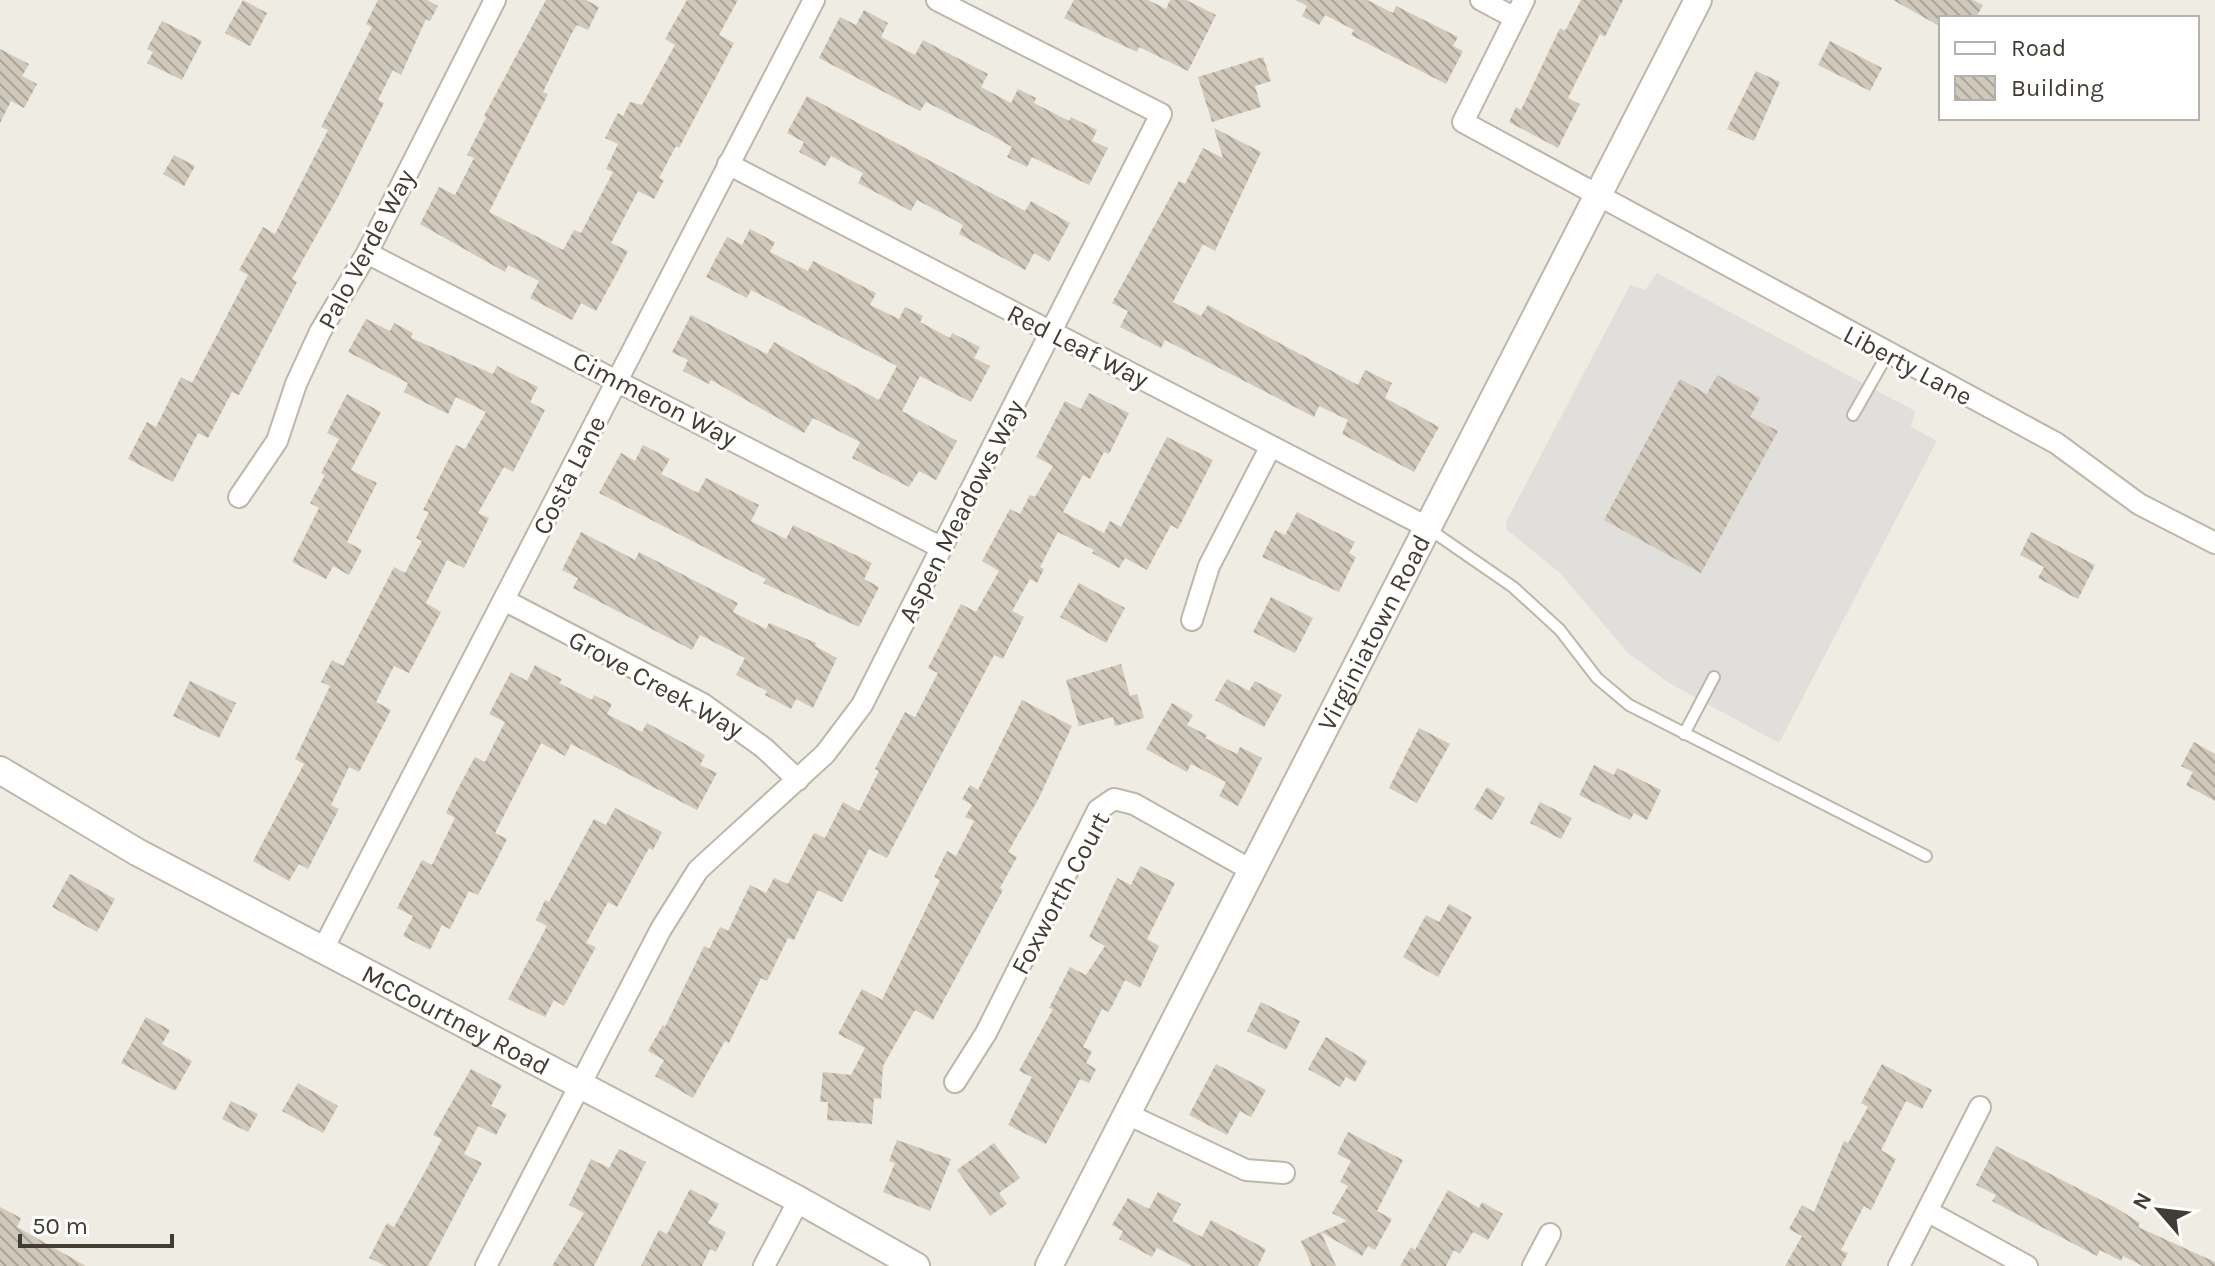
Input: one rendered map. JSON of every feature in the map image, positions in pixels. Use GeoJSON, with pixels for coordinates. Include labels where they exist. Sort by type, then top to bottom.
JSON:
{"type":"FeatureCollection","features":[{"type":"Feature","properties":{"kind":"street","name":"Palo Verde Way"},"geometry":{"type":"LineString","coordinates":[[239,497],[277,441],[296,384],[320,332],[367,253],[495,0]]}},
{"type":"Feature","properties":{"kind":"street","name":"Costa Lane"},"geometry":{"type":"LineString","coordinates":[[323,949],[814,0]]}},
{"type":"Feature","properties":{"kind":"street","name":"Aspen Meadows Way"},"geometry":{"type":"LineString","coordinates":[[486,1266],[661,929],[698,870],[798,780],[845,731],[862,705],[1161,114],[937,0]]}},
{"type":"Feature","properties":{"kind":"street"},"geometry":{"type":"LineString","coordinates":[[1481,0],[1520,9]]}},
{"type":"Feature","properties":{"kind":"street","name":"Virginiatown Road"},"geometry":{"type":"LineString","coordinates":[[1049,1266],[1698,0]]}},
{"type":"Feature","properties":{"kind":"street","name":"Liberty Lane"},"geometry":{"type":"LineString","coordinates":[[1520,9],[1463,122],[1887,355],[2056,443],[2139,504],[2215,543]]}},
{"type":"Feature","properties":{"kind":"street","name":"Red Leaf Way"},"geometry":{"type":"LineString","coordinates":[[728,164],[1427,527]]}},
{"type":"Feature","properties":{"kind":"street","name":"Cimmeron Way"},"geometry":{"type":"LineString","coordinates":[[367,253],[618,379],[942,548]]}},
{"type":"Feature","properties":{"kind":"street"},"geometry":{"type":"LineString","coordinates":[[1192,620],[1209,566],[1271,446]]}},
{"type":"Feature","properties":{"kind":"street","name":"Grove Creek Way"},"geometry":{"type":"LineString","coordinates":[[504,600],[703,704],[764,748],[798,780]]}},
{"type":"Feature","properties":{"kind":"street","name":"McCourtney Road"},"geometry":{"type":"LineString","coordinates":[[0,770],[137,852],[799,1200],[916,1266]]}},
{"type":"Feature","properties":{"kind":"street","name":"Foxworth Court"},"geometry":{"type":"LineString","coordinates":[[955,1082],[986,1033],[1098,810],[1114,799],[1134,804],[1251,870]]}},
{"type":"Feature","properties":{"kind":"street"},"geometry":{"type":"LineString","coordinates":[[1899,1266],[1980,1107]]}},
{"type":"Feature","properties":{"kind":"street"},"geometry":{"type":"LineString","coordinates":[[1127,1114],[1246,1170],[1284,1173]]}},
{"type":"Feature","properties":{"kind":"street"},"geometry":{"type":"LineString","coordinates":[[764,1266],[799,1200]]}},
{"type":"Feature","properties":{"kind":"street"},"geometry":{"type":"LineString","coordinates":[[1927,1211],[2027,1266]]}},
{"type":"Feature","properties":{"kind":"street"},"geometry":{"type":"LineString","coordinates":[[1533,1266],[1550,1234]]}},
{"type":"Feature","properties":{"kind":"lane"},"geometry":{"type":"LineString","coordinates":[[1853,415],[1887,355]]}},
{"type":"Feature","properties":{"kind":"lane"},"geometry":{"type":"LineString","coordinates":[[1427,527],[1513,587],[1560,630],[1597,678],[1629,705],[1926,856]]}},
{"type":"Feature","properties":{"kind":"lane"},"geometry":{"type":"LineString","coordinates":[[1684,734],[1714,677]]}},
{"type":"Feature","properties":{"kind":"shaded area"},"geometry":{"type":"Polygon","coordinates":[[[1657,273],[1915,411],[1911,427],[1937,441],[1779,743],[1669,683],[1629,654],[1560,573],[1506,529],[1506,522],[1630,285],[1645,290],[1657,273]]]}},
{"type":"Feature","properties":{"kind":"building"},"geometry":{"type":"Polygon","coordinates":[[[243,0],[267,13],[250,46],[225,33],[243,0]]]}},
{"type":"Feature","properties":{"kind":"building"},"geometry":{"type":"Polygon","coordinates":[[[378,0],[427,0],[438,6],[430,21],[426,19],[401,75],[393,70],[378,100],[384,103],[338,197],[292,279],[297,282],[239,395],[232,392],[208,438],[198,433],[173,482],[128,459],[147,422],[156,427],[181,377],[192,383],[248,275],[239,270],[263,227],[275,234],[328,130],[321,127],[372,27],[366,24],[378,0]]]}},
{"type":"Feature","properties":{"kind":"building"},"geometry":{"type":"Polygon","coordinates":[[[546,0],[586,0],[599,7],[588,30],[577,25],[573,31],[543,92],[548,94],[489,212],[563,250],[574,230],[581,233],[613,172],[606,169],[618,144],[605,138],[618,113],[623,116],[630,102],[642,105],[675,45],[665,39],[687,0],[738,0],[719,35],[734,43],[679,148],[676,146],[659,178],[664,180],[654,199],[638,191],[611,243],[628,251],[618,271],[596,311],[581,303],[572,320],[530,298],[539,281],[508,265],[505,272],[420,224],[439,187],[455,195],[474,158],[467,155],[486,118],[484,116],[546,0]]]}},
{"type":"Feature","properties":{"kind":"building"},"geometry":{"type":"Polygon","coordinates":[[[1074,0],[1148,0],[1166,9],[1170,0],[1186,0],[1216,15],[1188,71],[1139,47],[1137,52],[1064,18],[1074,0]]]}},
{"type":"Feature","properties":{"kind":"building"},"geometry":{"type":"Polygon","coordinates":[[[1296,0],[1367,0],[1393,13],[1396,6],[1458,37],[1453,46],[1463,51],[1446,84],[1351,35],[1354,30],[1325,15],[1319,25],[1302,16],[1307,6],[1296,0]]]}},
{"type":"Feature","properties":{"kind":"building"},"geometry":{"type":"Polygon","coordinates":[[[1581,0],[1623,0],[1605,37],[1600,34],[1568,98],[1580,104],[1558,148],[1509,122],[1516,107],[1521,110],[1560,28],[1565,31],[1581,0]]]}},
{"type":"Feature","properties":{"kind":"building"},"geometry":{"type":"Polygon","coordinates":[[[1893,0],[1973,0],[1983,5],[1977,16],[1939,16],[1939,26],[1893,0]]]}},
{"type":"Feature","properties":{"kind":"building"},"geometry":{"type":"Polygon","coordinates":[[[864,10],[888,23],[881,37],[915,55],[923,40],[988,74],[981,87],[1011,103],[1018,89],[1036,98],[1034,103],[1069,121],[1071,117],[1097,130],[1092,141],[1108,148],[1089,185],[1032,157],[1027,167],[1007,157],[1012,147],[993,136],[926,102],[920,111],[819,58],[840,17],[856,25],[864,10]]]}},
{"type":"Feature","properties":{"kind":"building"},"geometry":{"type":"Polygon","coordinates":[[[162,21],[202,41],[182,80],[147,63],[153,52],[147,49],[162,21]]]}},
{"type":"Feature","properties":{"kind":"building"},"geometry":{"type":"Polygon","coordinates":[[[1830,41],[1882,68],[1870,91],[1818,65],[1830,41]]]}},
{"type":"Feature","properties":{"kind":"building"},"geometry":{"type":"Polygon","coordinates":[[[0,49],[29,64],[22,76],[37,84],[24,108],[11,101],[0,123],[0,49]]]}},
{"type":"Feature","properties":{"kind":"building"},"geometry":{"type":"Polygon","coordinates":[[[1263,57],[1271,81],[1255,86],[1261,107],[1212,122],[1198,77],[1263,57]]]}},
{"type":"Feature","properties":{"kind":"building"},"geometry":{"type":"Polygon","coordinates":[[[1756,71],[1780,82],[1754,141],[1727,129],[1756,71]]]}},
{"type":"Feature","properties":{"kind":"building"},"geometry":{"type":"Polygon","coordinates":[[[807,96],[1025,211],[1031,201],[1070,223],[1049,262],[1034,253],[1025,270],[959,234],[963,225],[917,200],[911,211],[858,183],[863,173],[831,156],[825,166],[799,152],[804,142],[787,133],[807,96]]]}},
{"type":"Feature","properties":{"kind":"building"},"geometry":{"type":"Polygon","coordinates":[[[1214,128],[1261,152],[1215,251],[1203,244],[1173,302],[1201,316],[1208,305],[1358,385],[1365,370],[1392,383],[1385,398],[1439,427],[1414,472],[1342,434],[1348,420],[1319,406],[1314,417],[1165,340],[1161,348],[1120,327],[1128,311],[1112,303],[1179,181],[1185,184],[1203,148],[1223,158],[1214,128]]]}},
{"type":"Feature","properties":{"kind":"building"},"geometry":{"type":"Polygon","coordinates":[[[174,155],[195,166],[184,186],[163,174],[174,155]]]}},
{"type":"Feature","properties":{"kind":"building"},"geometry":{"type":"Polygon","coordinates":[[[750,229],[775,242],[770,252],[808,271],[813,261],[876,293],[870,305],[899,319],[905,307],[923,316],[920,322],[950,338],[952,333],[980,347],[974,358],[990,366],[971,402],[920,376],[902,411],[957,441],[936,480],[919,471],[909,487],[852,458],[860,442],[813,418],[804,433],[711,380],[709,384],[683,371],[688,360],[672,352],[691,315],[767,354],[774,342],[879,400],[897,366],[751,290],[747,298],[706,277],[727,237],[742,245],[750,229]]]}},
{"type":"Feature","properties":{"kind":"building"},"geometry":{"type":"Polygon","coordinates":[[[366,319],[390,331],[394,323],[413,333],[411,338],[493,374],[497,366],[538,387],[530,402],[545,410],[513,472],[504,467],[478,513],[489,518],[464,568],[447,560],[426,603],[441,612],[409,673],[394,666],[376,702],[391,710],[359,772],[349,767],[331,805],[339,809],[308,869],[299,864],[289,881],[253,861],[304,764],[295,759],[330,686],[321,682],[332,660],[343,666],[394,567],[405,573],[422,541],[416,538],[429,512],[423,510],[456,445],[465,449],[486,412],[456,397],[448,414],[404,392],[408,383],[348,352],[366,319]]]}},
{"type":"Feature","properties":{"kind":"building"},"geometry":{"type":"Polygon","coordinates":[[[1717,375],[1760,398],[1750,417],[1778,431],[1701,573],[1604,520],[1680,379],[1707,394],[1717,375]]]}},
{"type":"Feature","properties":{"kind":"building"},"geometry":{"type":"Polygon","coordinates":[[[1089,393],[1129,413],[1109,454],[1104,452],[1090,479],[1083,475],[1063,512],[1104,533],[1110,521],[1121,527],[1167,437],[1213,460],[1178,529],[1171,525],[1147,570],[1125,558],[1119,568],[1092,553],[1094,550],[1058,532],[1040,567],[1044,569],[1037,583],[1030,579],[1012,611],[1024,617],[1003,659],[994,655],[887,858],[869,849],[842,902],[818,890],[794,940],[788,938],[767,981],[761,978],[729,1043],[725,1041],[693,1098],[655,1076],[664,1060],[648,1051],[663,1025],[665,1027],[704,946],[709,949],[720,927],[728,931],[750,885],[766,893],[774,878],[788,884],[814,833],[825,838],[843,802],[859,811],[879,771],[875,769],[905,712],[915,717],[938,673],[928,668],[961,604],[976,612],[999,571],[982,561],[1010,509],[1020,514],[1030,495],[1035,497],[1053,466],[1036,457],[1065,401],[1081,409],[1089,393]]]}},
{"type":"Feature","properties":{"kind":"building"},"geometry":{"type":"Polygon","coordinates":[[[347,394],[381,412],[351,470],[377,483],[347,542],[362,550],[349,575],[333,566],[326,579],[292,562],[319,508],[310,503],[339,439],[327,433],[347,394]]]}},
{"type":"Feature","properties":{"kind":"building"},"geometry":{"type":"Polygon","coordinates":[[[643,445],[670,459],[661,474],[698,493],[706,478],[759,505],[751,521],[786,539],[793,525],[872,563],[864,579],[879,587],[859,627],[763,583],[766,579],[599,493],[621,453],[635,461],[643,445]]]}},
{"type":"Feature","properties":{"kind":"building"},"geometry":{"type":"Polygon","coordinates":[[[1297,512],[1355,542],[1349,553],[1356,557],[1339,592],[1262,557],[1275,530],[1285,535],[1297,512]]]}},
{"type":"Feature","properties":{"kind":"building"},"geometry":{"type":"Polygon","coordinates":[[[581,532],[635,560],[639,552],[738,603],[733,612],[766,629],[769,623],[816,643],[815,646],[837,658],[813,708],[796,699],[791,709],[765,695],[767,691],[736,675],[745,658],[700,635],[692,650],[573,588],[578,578],[562,570],[581,532]]]}},
{"type":"Feature","properties":{"kind":"building"},"geometry":{"type":"Polygon","coordinates":[[[2031,532],[2095,565],[2078,599],[2038,578],[2044,567],[2020,555],[2031,532]]]}},
{"type":"Feature","properties":{"kind":"building"},"geometry":{"type":"Polygon","coordinates":[[[1079,583],[1125,608],[1106,643],[1060,617],[1079,583]]]}},
{"type":"Feature","properties":{"kind":"building"},"geometry":{"type":"Polygon","coordinates":[[[1271,597],[1313,618],[1295,653],[1253,632],[1271,597]]]}},
{"type":"Feature","properties":{"kind":"building"},"geometry":{"type":"Polygon","coordinates":[[[1121,664],[1130,696],[1137,694],[1144,718],[1115,726],[1113,717],[1079,726],[1066,680],[1121,664]]]}},
{"type":"Feature","properties":{"kind":"building"},"geometry":{"type":"Polygon","coordinates":[[[535,665],[562,679],[559,683],[592,700],[594,695],[612,704],[607,714],[642,732],[647,723],[705,755],[700,765],[717,773],[697,810],[571,744],[565,756],[541,743],[495,833],[507,839],[478,895],[469,891],[450,929],[442,925],[430,950],[403,936],[413,916],[397,908],[422,860],[432,865],[455,818],[446,813],[455,794],[475,757],[485,762],[505,722],[489,714],[511,672],[527,681],[535,665]]]}},
{"type":"Feature","properties":{"kind":"building"},"geometry":{"type":"Polygon","coordinates":[[[1227,679],[1249,691],[1255,681],[1282,695],[1264,727],[1215,700],[1227,679]]]}},
{"type":"Feature","properties":{"kind":"building"},"geometry":{"type":"Polygon","coordinates":[[[190,681],[236,703],[219,738],[173,716],[190,681]]]}},
{"type":"Feature","properties":{"kind":"building"},"geometry":{"type":"Polygon","coordinates":[[[1022,700],[1072,726],[1039,798],[1008,852],[1017,857],[1000,888],[1003,890],[933,1020],[915,1010],[902,1032],[883,1066],[881,1099],[874,1098],[872,1124],[827,1120],[828,1102],[820,1102],[823,1072],[851,1075],[865,1048],[838,1034],[862,989],[882,1000],[940,880],[934,877],[947,851],[956,856],[974,821],[965,817],[972,805],[962,799],[970,785],[978,790],[1022,700]]]}},
{"type":"Feature","properties":{"kind":"building"},"geometry":{"type":"Polygon","coordinates":[[[1172,703],[1193,715],[1187,725],[1207,735],[1205,738],[1237,754],[1240,747],[1262,758],[1238,806],[1219,796],[1226,782],[1191,764],[1187,772],[1146,749],[1172,703]]]}},
{"type":"Feature","properties":{"kind":"building"},"geometry":{"type":"Polygon","coordinates":[[[1419,728],[1450,744],[1417,803],[1389,788],[1419,728]]]}},
{"type":"Feature","properties":{"kind":"building"},"geometry":{"type":"Polygon","coordinates":[[[2194,742],[2215,754],[2215,801],[2186,785],[2193,772],[2181,766],[2194,742]]]}},
{"type":"Feature","properties":{"kind":"building"},"geometry":{"type":"Polygon","coordinates":[[[1594,765],[1614,775],[1617,768],[1661,790],[1647,820],[1634,813],[1630,820],[1579,795],[1594,765]]]}},
{"type":"Feature","properties":{"kind":"building"},"geometry":{"type":"Polygon","coordinates":[[[1487,787],[1505,798],[1492,820],[1474,809],[1487,787]]]}},
{"type":"Feature","properties":{"kind":"building"},"geometry":{"type":"Polygon","coordinates":[[[1540,802],[1572,818],[1561,839],[1530,823],[1540,802]]]}},
{"type":"Feature","properties":{"kind":"building"},"geometry":{"type":"Polygon","coordinates":[[[615,808],[662,832],[653,850],[649,848],[617,907],[608,902],[586,943],[596,947],[564,1006],[554,1000],[545,1017],[508,999],[547,926],[536,920],[545,900],[549,902],[594,819],[606,825],[615,808]]]}},
{"type":"Feature","properties":{"kind":"building"},"geometry":{"type":"Polygon","coordinates":[[[1140,866],[1175,883],[1147,939],[1159,946],[1140,988],[1125,980],[1109,1012],[1102,1009],[1083,1047],[1092,1051],[1086,1063],[1096,1069],[1089,1083],[1080,1079],[1046,1144],[1008,1125],[1032,1077],[1019,1071],[1053,1009],[1049,1008],[1070,967],[1086,975],[1105,946],[1089,937],[1117,878],[1131,885],[1140,866]]]}},
{"type":"Feature","properties":{"kind":"building"},"geometry":{"type":"Polygon","coordinates":[[[70,874],[115,899],[97,932],[52,907],[70,874]]]}},
{"type":"Feature","properties":{"kind":"building"},"geometry":{"type":"Polygon","coordinates":[[[1449,904],[1472,917],[1438,977],[1403,957],[1426,915],[1439,922],[1449,904]]]}},
{"type":"Feature","properties":{"kind":"building"},"geometry":{"type":"Polygon","coordinates":[[[1261,1002],[1300,1021],[1286,1050],[1247,1031],[1261,1002]]]}},
{"type":"Feature","properties":{"kind":"building"},"geometry":{"type":"Polygon","coordinates":[[[146,1017],[170,1030],[162,1044],[192,1061],[175,1091],[121,1063],[146,1017]]]}},
{"type":"Feature","properties":{"kind":"building"},"geometry":{"type":"Polygon","coordinates":[[[1326,1037],[1367,1061],[1355,1082],[1346,1077],[1340,1087],[1308,1069],[1326,1037]]]}},
{"type":"Feature","properties":{"kind":"building"},"geometry":{"type":"Polygon","coordinates":[[[1216,1064],[1266,1090],[1251,1117],[1240,1111],[1227,1135],[1189,1115],[1216,1064]]]}},
{"type":"Feature","properties":{"kind":"building"},"geometry":{"type":"Polygon","coordinates":[[[1882,1064],[1932,1090],[1922,1109],[1906,1101],[1881,1150],[1896,1159],[1871,1210],[1864,1206],[1841,1250],[1848,1253],[1841,1266],[1785,1266],[1802,1236],[1789,1229],[1802,1205],[1814,1212],[1844,1141],[1848,1143],[1868,1107],[1861,1103],[1882,1064]]]}},
{"type":"Feature","properties":{"kind":"building"},"geometry":{"type":"Polygon","coordinates":[[[471,1069],[502,1085],[491,1106],[507,1114],[496,1135],[478,1126],[464,1154],[482,1163],[428,1266],[386,1266],[369,1258],[387,1223],[394,1227],[427,1168],[442,1139],[433,1135],[471,1069]]]}},
{"type":"Feature","properties":{"kind":"building"},"geometry":{"type":"Polygon","coordinates":[[[298,1083],[338,1106],[323,1133],[282,1111],[298,1083]]]}},
{"type":"Feature","properties":{"kind":"building"},"geometry":{"type":"Polygon","coordinates":[[[231,1101],[258,1114],[248,1132],[222,1119],[231,1101]]]}},
{"type":"Feature","properties":{"kind":"building"},"geometry":{"type":"Polygon","coordinates":[[[1348,1132],[1403,1160],[1377,1211],[1392,1219],[1375,1250],[1368,1246],[1362,1256],[1321,1232],[1347,1221],[1332,1213],[1348,1186],[1340,1182],[1351,1161],[1337,1154],[1348,1132]]]}},
{"type":"Feature","properties":{"kind":"building"},"geometry":{"type":"Polygon","coordinates":[[[897,1140],[951,1159],[930,1211],[883,1192],[895,1163],[889,1161],[897,1140]]]}},
{"type":"Feature","properties":{"kind":"building"},"geometry":{"type":"Polygon","coordinates":[[[994,1143],[1020,1178],[999,1193],[1007,1204],[990,1216],[957,1170],[994,1143]]]}},
{"type":"Feature","properties":{"kind":"building"},"geometry":{"type":"Polygon","coordinates":[[[1996,1146],[2118,1209],[2140,1223],[2138,1227],[2215,1262],[2215,1266],[2143,1266],[2123,1256],[2121,1261],[2100,1250],[2097,1256],[1992,1201],[1996,1195],[1976,1185],[1996,1146]]]}},
{"type":"Feature","properties":{"kind":"building"},"geometry":{"type":"Polygon","coordinates":[[[619,1149],[646,1162],[594,1266],[552,1266],[584,1213],[569,1205],[591,1159],[609,1168],[619,1149]]]}},
{"type":"Feature","properties":{"kind":"building"},"geometry":{"type":"Polygon","coordinates":[[[690,1189],[719,1204],[708,1223],[726,1232],[716,1252],[710,1249],[702,1266],[641,1266],[659,1230],[667,1234],[690,1189]]]}},
{"type":"Feature","properties":{"kind":"building"},"geometry":{"type":"Polygon","coordinates":[[[1448,1190],[1479,1208],[1482,1202],[1503,1214],[1488,1240],[1473,1232],[1460,1254],[1454,1250],[1446,1266],[1400,1266],[1411,1247],[1415,1250],[1448,1190]]]}},
{"type":"Feature","properties":{"kind":"building"},"geometry":{"type":"Polygon","coordinates":[[[1158,1192],[1181,1204],[1172,1221],[1202,1237],[1211,1220],[1266,1249],[1258,1266],[1192,1266],[1157,1248],[1152,1257],[1119,1239],[1123,1231],[1112,1225],[1128,1198],[1149,1209],[1158,1192]]]}},
{"type":"Feature","properties":{"kind":"building"},"geometry":{"type":"Polygon","coordinates":[[[0,1207],[21,1218],[17,1227],[86,1266],[0,1266],[0,1207]]]}},
{"type":"Feature","properties":{"kind":"building"},"geometry":{"type":"Polygon","coordinates":[[[1321,1232],[1336,1266],[1312,1266],[1301,1241],[1321,1232]]]}}]}
